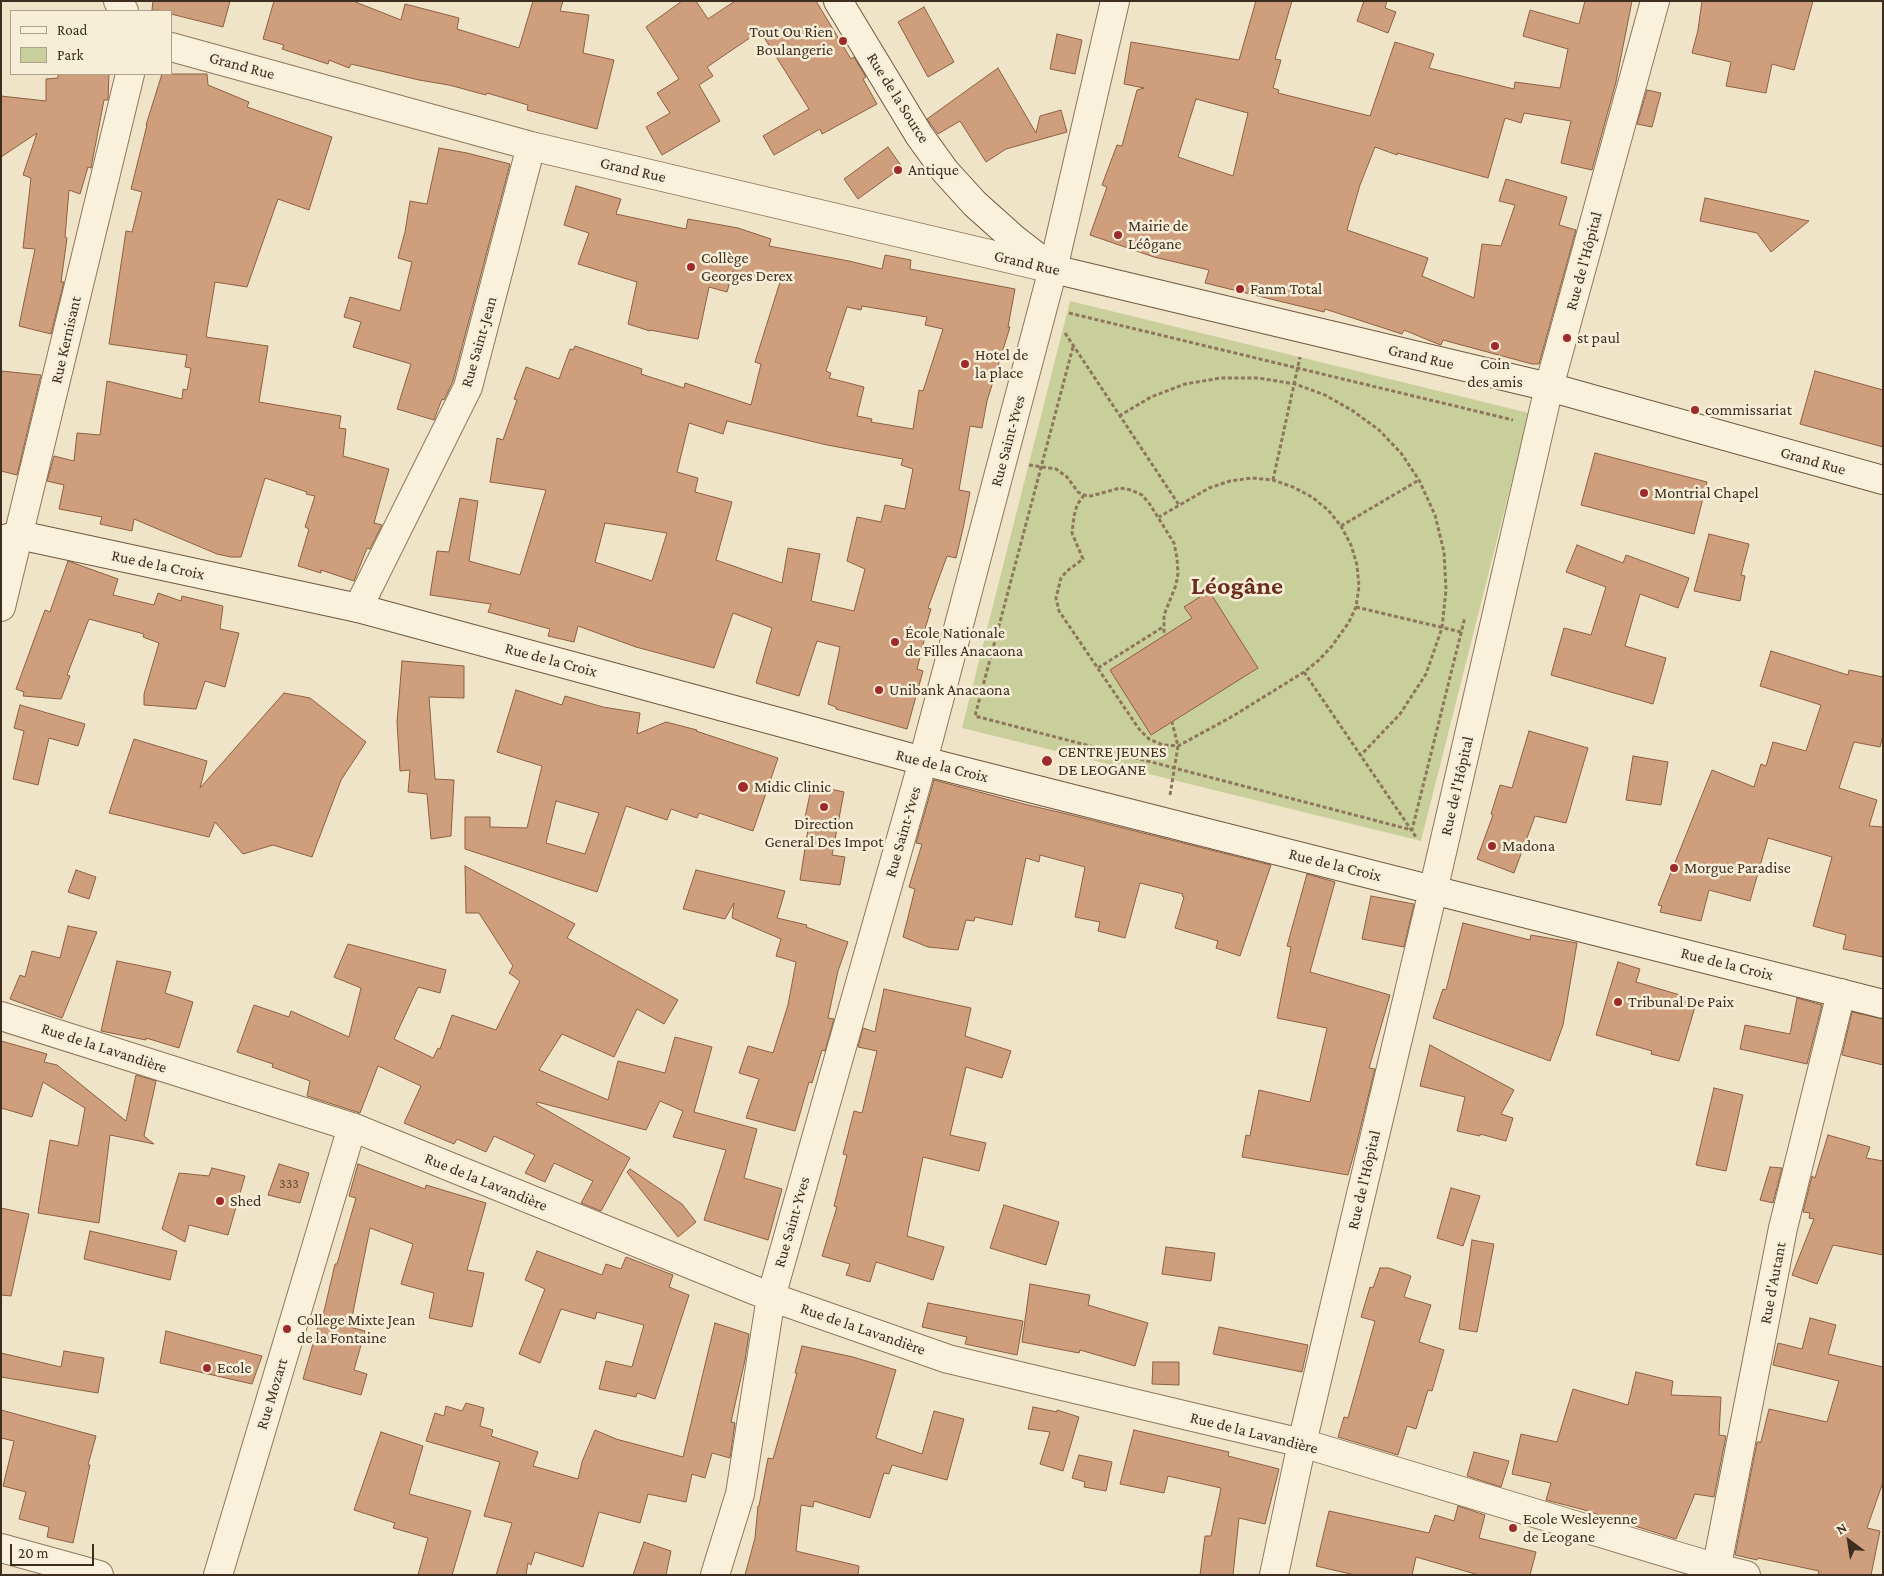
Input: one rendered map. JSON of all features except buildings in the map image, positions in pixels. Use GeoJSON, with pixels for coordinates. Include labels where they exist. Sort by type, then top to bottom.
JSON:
{"type":"FeatureCollection","features":[{"type":"Feature","properties":{"kind":"street","name":"Rue de la Source"},"geometry":{"type":"LineString","coordinates":[[838,1],[919,135],[945,171],[975,204],[1013,238],[1053,269]]}},
{"type":"Feature","properties":{"kind":"street","name":"Rue Saint-Yves"},"geometry":{"type":"LineString","coordinates":[[715,1575],[740,1494],[771,1298],[923,761],[1002,462],[1047,307],[1053,269],[1115,1]]}},
{"type":"Feature","properties":{"kind":"street","name":"Rue de l'Hôpital"},"geometry":{"type":"LineString","coordinates":[[1274,1575],[1302,1443],[1435,881],[1549,387],[1655,1]]}},
{"type":"Feature","properties":{"kind":"street","name":"Grand Rue"},"geometry":{"type":"LineString","coordinates":[[172,47],[531,146],[1549,387],[1883,480]]}},
{"type":"Feature","properties":{"kind":"street","name":"Rue Kernisant"},"geometry":{"type":"LineString","coordinates":[[1,607],[10,538],[130,75]]}},
{"type":"Feature","properties":{"kind":"street","name":"Rue Saint-Jean"},"geometry":{"type":"LineString","coordinates":[[358,608],[468,387],[531,146]]}},
{"type":"Feature","properties":{"kind":"street","name":"Rue de la Croix"},"geometry":{"type":"LineString","coordinates":[[10,538],[358,608],[923,761],[1165,822],[1435,881],[1883,1004]]}},
{"type":"Feature","properties":{"kind":"street","name":"Rue d'Autant"},"geometry":{"type":"LineString","coordinates":[[1716,1571],[1783,1228],[1840,993]]}},
{"type":"Feature","properties":{"kind":"street","name":"Rue de la Lavandière"},"geometry":{"type":"LineString","coordinates":[[1,1016],[352,1127],[771,1298],[948,1359],[1302,1443],[1716,1571],[1746,1575]]}},
{"type":"Feature","properties":{"kind":"street","name":"Rue Mozart"},"geometry":{"type":"LineString","coordinates":[[218,1575],[352,1127]]}},
{"type":"Feature","properties":{"kind":"street"},"geometry":{"type":"LineString","coordinates":[[1,1548],[99,1575]]}},
{"type":"Feature","properties":{"kind":"path"},"geometry":{"type":"LineString","coordinates":[[1047,307],[1179,505]]}},
{"type":"Feature","properties":{"kind":"path"},"geometry":{"type":"LineString","coordinates":[[1047,307],[1513,420],[1511,430]]}},
{"type":"Feature","properties":{"kind":"path"},"geometry":{"type":"LineString","coordinates":[[1273,480],[1306,329]]}},
{"type":"Feature","properties":{"kind":"path"},"geometry":{"type":"LineString","coordinates":[[1073,347],[975,716],[1412,830]]}},
{"type":"Feature","properties":{"kind":"path"},"geometry":{"type":"LineString","coordinates":[[1119,416],[1159,394],[1185,384],[1221,378],[1258,378],[1295,384],[1325,395],[1353,410],[1379,430],[1401,453],[1419,480],[1435,515],[1444,552],[1446,590],[1442,628],[1426,674],[1400,714],[1360,756]]}},
{"type":"Feature","properties":{"kind":"path"},"geometry":{"type":"LineString","coordinates":[[1002,462],[1056,469],[1067,477],[1078,492],[1084,495],[1091,496],[1120,488],[1142,495],[1174,543],[1178,573],[1176,585],[1164,615],[1164,635]]}},
{"type":"Feature","properties":{"kind":"path"},"geometry":{"type":"LineString","coordinates":[[1084,495],[1075,510],[1072,532],[1083,559],[1061,578],[1056,598],[1059,611],[1139,729],[1149,739],[1163,745],[1178,746],[1234,716],[1304,672],[1332,646],[1349,622],[1356,607],[1357,566],[1351,545],[1341,526],[1328,510],[1312,497],[1294,487],[1273,480],[1252,478],[1230,481],[1209,488],[1159,518]]}},
{"type":"Feature","properties":{"kind":"path"},"geometry":{"type":"LineString","coordinates":[[1341,526],[1419,480]]}},
{"type":"Feature","properties":{"kind":"path"},"geometry":{"type":"LineString","coordinates":[[1356,607],[1491,639]]}},
{"type":"Feature","properties":{"kind":"path"},"geometry":{"type":"LineString","coordinates":[[1412,830],[1466,613]]}},
{"type":"Feature","properties":{"kind":"path"},"geometry":{"type":"LineString","coordinates":[[1098,668],[1163,627]]}},
{"type":"Feature","properties":{"kind":"path"},"geometry":{"type":"LineString","coordinates":[[1304,672],[1412,830],[1435,881]]}},
{"type":"Feature","properties":{"kind":"path"},"geometry":{"type":"LineString","coordinates":[[1165,822],[1178,746],[1172,722]]}},
{"type":"Feature","properties":{"kind":"green space"},"geometry":{"type":"Polygon","coordinates":[[[1070,301],[1529,413],[1421,841],[962,728],[1070,301]]]}},
{"type":"Feature","properties":{"kind":"place","name":"Tout Ou Rien Boulangerie"},"geometry":{"type":"Point","coordinates":[843,41]}},
{"type":"Feature","properties":{"kind":"place","name":"Antique"},"geometry":{"type":"Point","coordinates":[898,170]}},
{"type":"Feature","properties":{"kind":"place","name":"Mairie de Léôgane"},"geometry":{"type":"Point","coordinates":[1118,235]}},
{"type":"Feature","properties":{"kind":"place","name":"Collège Georges Derex"},"geometry":{"type":"Point","coordinates":[691,267]}},
{"type":"Feature","properties":{"kind":"place","name":"Fanm Total"},"geometry":{"type":"Point","coordinates":[1240,289]}},
{"type":"Feature","properties":{"kind":"place","name":"st paul"},"geometry":{"type":"Point","coordinates":[1567,338]}},
{"type":"Feature","properties":{"kind":"place","name":"Coin des amis"},"geometry":{"type":"Point","coordinates":[1495,346]}},
{"type":"Feature","properties":{"kind":"place","name":"Hotel de la place"},"geometry":{"type":"Point","coordinates":[965,364]}},
{"type":"Feature","properties":{"kind":"place","name":"commissariat"},"geometry":{"type":"Point","coordinates":[1695,410]}},
{"type":"Feature","properties":{"kind":"place","name":"Montrial Chapel"},"geometry":{"type":"Point","coordinates":[1644,493]}},
{"type":"Feature","properties":{"kind":"place","name":"École Nationale de Filles Anacaona"},"geometry":{"type":"Point","coordinates":[895,642]}},
{"type":"Feature","properties":{"kind":"place","name":"Unibank Anacaona"},"geometry":{"type":"Point","coordinates":[879,690]}},
{"type":"Feature","properties":{"kind":"place","name":"CENTRE JEUNES DE LEOGANE"},"geometry":{"type":"Point","coordinates":[1047,761]}},
{"type":"Feature","properties":{"kind":"place","name":"Midic Clinic"},"geometry":{"type":"Point","coordinates":[743,787]}},
{"type":"Feature","properties":{"kind":"place","name":"Direction General Des Impot"},"geometry":{"type":"Point","coordinates":[824,807]}},
{"type":"Feature","properties":{"kind":"place","name":"Madona"},"geometry":{"type":"Point","coordinates":[1492,846]}},
{"type":"Feature","properties":{"kind":"place","name":"Morgue Paradise"},"geometry":{"type":"Point","coordinates":[1674,868]}},
{"type":"Feature","properties":{"kind":"place","name":"Tribunal De Paix"},"geometry":{"type":"Point","coordinates":[1618,1002]}},
{"type":"Feature","properties":{"kind":"place","name":"Shed"},"geometry":{"type":"Point","coordinates":[220,1201]}},
{"type":"Feature","properties":{"kind":"place","name":"College Mixte Jean de la Fontaine"},"geometry":{"type":"Point","coordinates":[287,1329]}},
{"type":"Feature","properties":{"kind":"place","name":"Ecole"},"geometry":{"type":"Point","coordinates":[207,1368]}},
{"type":"Feature","properties":{"kind":"place","name":"Ecole Wesleyenne de Leogane"},"geometry":{"type":"Point","coordinates":[1513,1528]}},
{"type":"Feature","properties":{"kind":"district","name":"Léogâne"},"geometry":{"type":"Point","coordinates":[1237,586]}}]}
